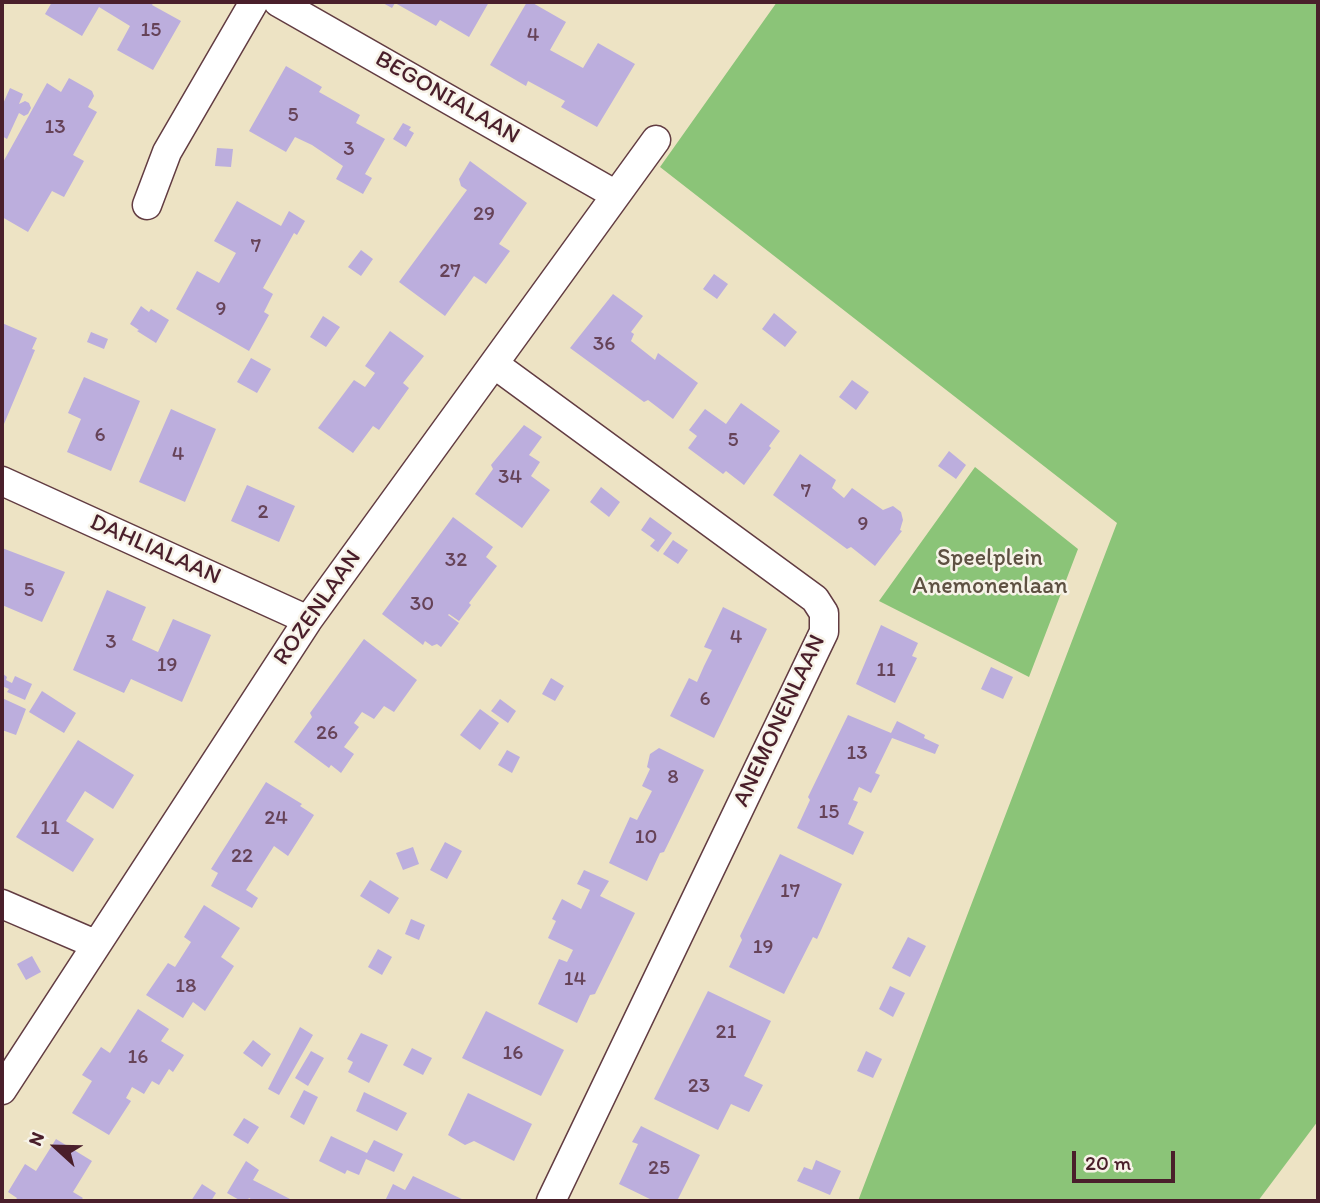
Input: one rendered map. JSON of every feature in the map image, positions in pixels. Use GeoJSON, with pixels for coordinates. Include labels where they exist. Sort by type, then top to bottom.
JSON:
{"type":"FeatureCollection","features":[{"type":"Feature","properties":{"kind":"street"},"geometry":{"type":"LineString","coordinates":[[148,205],[167,152],[254,2]]}},
{"type":"Feature","properties":{"kind":"street","name":"BEGONIALAAN"},"geometry":{"type":"LineString","coordinates":[[278,2],[616,195]]}},
{"type":"Feature","properties":{"kind":"street","name":"ROZENLAAN"},"geometry":{"type":"LineString","coordinates":[[2,1090],[308,620],[656,140]]}},
{"type":"Feature","properties":{"kind":"street","name":"ANEMONENLAAN"},"geometry":{"type":"LineString","coordinates":[[494,364],[815,599],[824,613],[824,632],[551,1201]]}},
{"type":"Feature","properties":{"kind":"street","name":"DAHLIALAAN"},"geometry":{"type":"LineString","coordinates":[[2,481],[308,620]]}},
{"type":"Feature","properties":{"kind":"street"},"geometry":{"type":"LineString","coordinates":[[2,904],[95,944]]}},
{"type":"Feature","properties":{"kind":"green space"},"geometry":{"type":"Polygon","coordinates":[[[777,2],[1318,2],[1318,1121],[1258,1201],[858,1201],[1117,523],[660,167],[777,2]]]}},
{"type":"Feature","properties":{"kind":"green space","name":"Speelplein Anemonenlaan"},"geometry":{"type":"Polygon","coordinates":[[[975,467],[1078,549],[1029,677],[879,601],[975,467]]]}},
{"type":"Feature","properties":{"kind":"building"},"geometry":{"type":"Polygon","coordinates":[[[52,2],[154,2],[152,5],[181,21],[153,70],[117,50],[130,26],[99,7],[82,36],[45,14],[52,2]]]}},
{"type":"Feature","properties":{"kind":"building"},"geometry":{"type":"Polygon","coordinates":[[[381,2],[489,2],[469,37],[440,20],[436,26],[395,3],[392,8],[381,2]]]}},
{"type":"Feature","properties":{"kind":"building"},"geometry":{"type":"Polygon","coordinates":[[[527,2],[566,22],[550,50],[583,68],[598,43],[635,64],[597,127],[561,107],[565,101],[528,81],[526,86],[490,65],[527,2]]]}},
{"type":"Feature","properties":{"kind":"building"},"geometry":{"type":"Polygon","coordinates":[[[286,66],[322,87],[319,92],[360,115],[356,123],[385,139],[365,174],[372,178],[363,194],[336,179],[343,166],[312,145],[295,137],[286,152],[249,131],[286,66]]]}},
{"type":"Feature","properties":{"kind":"building"},"geometry":{"type":"Polygon","coordinates":[[[69,78],[92,91],[94,96],[88,107],[97,112],[73,155],[84,161],[64,197],[52,191],[28,232],[2,217],[2,164],[47,83],[61,92],[69,78]]]}},
{"type":"Feature","properties":{"kind":"building"},"geometry":{"type":"Polygon","coordinates":[[[10,88],[23,94],[19,104],[25,101],[31,108],[24,116],[19,113],[7,139],[2,136],[2,106],[10,88]]]}},
{"type":"Feature","properties":{"kind":"building"},"geometry":{"type":"Polygon","coordinates":[[[403,123],[411,127],[409,130],[414,133],[406,147],[393,139],[403,123]]]}},
{"type":"Feature","properties":{"kind":"building"},"geometry":{"type":"Polygon","coordinates":[[[217,148],[233,149],[231,167],[215,166],[217,148]]]}},
{"type":"Feature","properties":{"kind":"building"},"geometry":{"type":"Polygon","coordinates":[[[470,161],[527,203],[499,244],[510,251],[486,284],[474,276],[445,316],[399,282],[467,190],[461,186],[459,179],[470,161]]]}},
{"type":"Feature","properties":{"kind":"building"},"geometry":{"type":"Polygon","coordinates":[[[237,201],[281,226],[289,211],[305,221],[297,235],[294,233],[263,288],[273,294],[264,312],[269,315],[249,351],[176,309],[197,271],[219,283],[236,253],[214,241],[237,201]]]}},
{"type":"Feature","properties":{"kind":"building"},"geometry":{"type":"Polygon","coordinates":[[[361,250],[373,259],[361,276],[348,267],[361,250]]]}},
{"type":"Feature","properties":{"kind":"building"},"geometry":{"type":"Polygon","coordinates":[[[714,274],[728,284],[717,299],[703,289],[714,274]]]}},
{"type":"Feature","properties":{"kind":"building"},"geometry":{"type":"Polygon","coordinates":[[[613,294],[643,316],[631,332],[634,334],[631,341],[655,360],[658,353],[698,383],[673,419],[648,400],[644,402],[570,348],[613,294]]]}},
{"type":"Feature","properties":{"kind":"building"},"geometry":{"type":"Polygon","coordinates":[[[141,306],[169,320],[156,343],[130,324],[141,306]]]}},
{"type":"Feature","properties":{"kind":"building"},"geometry":{"type":"Polygon","coordinates":[[[774,313],[797,332],[785,347],[762,329],[774,313]]]}},
{"type":"Feature","properties":{"kind":"building"},"geometry":{"type":"Polygon","coordinates":[[[323,316],[340,327],[326,347],[310,337],[323,316]]]}},
{"type":"Feature","properties":{"kind":"building"},"geometry":{"type":"Polygon","coordinates":[[[2,323],[37,338],[32,349],[35,350],[4,424],[2,423],[2,323]]]}},
{"type":"Feature","properties":{"kind":"building"},"geometry":{"type":"Polygon","coordinates":[[[390,331],[424,356],[403,383],[409,388],[379,430],[373,426],[353,453],[318,428],[354,380],[365,387],[375,373],[365,366],[390,331]]]}},
{"type":"Feature","properties":{"kind":"building"},"geometry":{"type":"Polygon","coordinates":[[[91,332],[108,339],[104,349],[87,342],[91,332]]]}},
{"type":"Feature","properties":{"kind":"building"},"geometry":{"type":"Polygon","coordinates":[[[251,358],[271,369],[257,393],[237,382],[251,358]]]}},
{"type":"Feature","properties":{"kind":"building"},"geometry":{"type":"Polygon","coordinates":[[[84,377],[140,401],[111,471],[67,452],[81,419],[68,413],[84,377]]]}},
{"type":"Feature","properties":{"kind":"building"},"geometry":{"type":"Polygon","coordinates":[[[852,380],[869,392],[856,410],[839,397],[852,380]]]}},
{"type":"Feature","properties":{"kind":"building"},"geometry":{"type":"Polygon","coordinates":[[[741,403],[780,431],[744,485],[726,471],[723,474],[688,448],[697,436],[689,430],[705,409],[726,424],[741,403]]]}},
{"type":"Feature","properties":{"kind":"building"},"geometry":{"type":"Polygon","coordinates":[[[171,409],[216,429],[185,502],[139,482],[171,409]]]}},
{"type":"Feature","properties":{"kind":"building"},"geometry":{"type":"Polygon","coordinates":[[[524,425],[542,437],[529,455],[540,462],[531,476],[550,490],[522,528],[475,494],[493,469],[491,465],[524,425]]]}},
{"type":"Feature","properties":{"kind":"building"},"geometry":{"type":"Polygon","coordinates":[[[949,451],[966,465],[956,479],[938,466],[949,451]]]}},
{"type":"Feature","properties":{"kind":"building"},"geometry":{"type":"Polygon","coordinates":[[[800,454],[836,480],[832,488],[844,498],[852,488],[883,510],[893,506],[901,512],[902,531],[875,566],[773,495],[800,454]]]}},
{"type":"Feature","properties":{"kind":"building"},"geometry":{"type":"Polygon","coordinates":[[[247,485],[295,506],[279,542],[231,521],[247,485]]]}},
{"type":"Feature","properties":{"kind":"building"},"geometry":{"type":"Polygon","coordinates":[[[601,487],[620,502],[609,517],[590,502],[601,487]]]}},
{"type":"Feature","properties":{"kind":"building"},"geometry":{"type":"Polygon","coordinates":[[[453,517],[493,547],[486,557],[497,566],[459,621],[448,615],[459,623],[441,647],[437,644],[432,646],[425,641],[423,645],[382,614],[453,517]]]}},
{"type":"Feature","properties":{"kind":"building"},"geometry":{"type":"Polygon","coordinates":[[[650,517],[672,533],[658,552],[650,546],[655,540],[641,530],[650,517]]]}},
{"type":"Feature","properties":{"kind":"building"},"geometry":{"type":"Polygon","coordinates":[[[673,540],[688,550],[678,564],[663,554],[673,540]]]}},
{"type":"Feature","properties":{"kind":"building"},"geometry":{"type":"Polygon","coordinates":[[[2,548],[65,572],[42,622],[2,605],[2,548]]]}},
{"type":"Feature","properties":{"kind":"building"},"geometry":{"type":"Polygon","coordinates":[[[107,590],[146,607],[132,640],[158,652],[173,619],[211,635],[182,702],[131,679],[124,693],[73,670],[107,590]]]}},
{"type":"Feature","properties":{"kind":"building"},"geometry":{"type":"Polygon","coordinates":[[[723,607],[767,629],[714,738],[670,716],[689,678],[697,682],[712,650],[704,647],[723,607]]]}},
{"type":"Feature","properties":{"kind":"building"},"geometry":{"type":"Polygon","coordinates":[[[881,625],[918,643],[912,656],[917,658],[895,703],[856,684],[881,625]]]}},
{"type":"Feature","properties":{"kind":"building"},"geometry":{"type":"Polygon","coordinates":[[[364,639],[417,680],[394,712],[384,706],[374,719],[362,712],[354,723],[359,727],[344,747],[354,754],[341,773],[331,765],[329,768],[294,742],[312,717],[310,713],[364,639]]]}},
{"type":"Feature","properties":{"kind":"building"},"geometry":{"type":"Polygon","coordinates":[[[991,667],[1013,677],[1003,699],[981,689],[991,667]]]}},
{"type":"Feature","properties":{"kind":"building"},"geometry":{"type":"Polygon","coordinates":[[[2,673],[7,677],[6,680],[12,683],[15,676],[32,684],[25,700],[7,692],[9,689],[2,686],[2,673]]]}},
{"type":"Feature","properties":{"kind":"building"},"geometry":{"type":"Polygon","coordinates":[[[551,678],[564,686],[555,701],[542,694],[551,678]]]}},
{"type":"Feature","properties":{"kind":"building"},"geometry":{"type":"Polygon","coordinates":[[[42,691],[76,713],[64,733],[29,712],[42,691]]]}},
{"type":"Feature","properties":{"kind":"building"},"geometry":{"type":"Polygon","coordinates":[[[2,698],[26,709],[16,735],[2,730],[2,698]]]}},
{"type":"Feature","properties":{"kind":"building"},"geometry":{"type":"Polygon","coordinates":[[[500,699],[516,711],[508,723],[491,711],[500,699]]]}},
{"type":"Feature","properties":{"kind":"building"},"geometry":{"type":"Polygon","coordinates":[[[480,709],[499,723],[480,750],[460,735],[480,709]]]}},
{"type":"Feature","properties":{"kind":"building"},"geometry":{"type":"Polygon","coordinates":[[[848,715],[891,733],[897,721],[939,745],[935,754],[892,738],[875,773],[880,775],[871,793],[859,787],[853,800],[858,802],[848,824],[864,832],[853,855],[797,828],[810,800],[808,797],[848,715]]]}},
{"type":"Feature","properties":{"kind":"building"},"geometry":{"type":"Polygon","coordinates":[[[78,740],[134,775],[113,809],[85,791],[66,821],[94,839],[73,872],[16,837],[78,740]]]}},
{"type":"Feature","properties":{"kind":"building"},"geometry":{"type":"Polygon","coordinates":[[[659,748],[704,770],[647,881],[609,863],[630,817],[637,820],[652,791],[642,786],[650,769],[647,767],[650,754],[659,748]]]}},
{"type":"Feature","properties":{"kind":"building"},"geometry":{"type":"Polygon","coordinates":[[[507,750],[520,757],[512,773],[498,765],[507,750]]]}},
{"type":"Feature","properties":{"kind":"building"},"geometry":{"type":"Polygon","coordinates":[[[266,782],[302,804],[300,806],[314,815],[288,856],[274,846],[246,890],[258,898],[252,908],[211,886],[218,873],[211,869],[266,782]]]}},
{"type":"Feature","properties":{"kind":"building"},"geometry":{"type":"Polygon","coordinates":[[[445,842],[462,851],[447,879],[430,870],[445,842]]]}},
{"type":"Feature","properties":{"kind":"building"},"geometry":{"type":"Polygon","coordinates":[[[413,847],[419,864],[403,870],[396,853],[413,847]]]}},
{"type":"Feature","properties":{"kind":"building"},"geometry":{"type":"Polygon","coordinates":[[[780,854],[842,884],[817,939],[813,937],[784,994],[729,967],[742,940],[740,936],[780,854]]]}},
{"type":"Feature","properties":{"kind":"building"},"geometry":{"type":"Polygon","coordinates":[[[584,870],[609,881],[600,896],[635,913],[595,994],[590,995],[577,1023],[538,1004],[559,959],[567,962],[573,950],[548,938],[556,921],[552,919],[562,899],[581,909],[590,890],[577,884],[584,870]]]}},
{"type":"Feature","properties":{"kind":"building"},"geometry":{"type":"Polygon","coordinates":[[[370,880],[399,898],[389,914],[360,896],[370,880]]]}},
{"type":"Feature","properties":{"kind":"building"},"geometry":{"type":"Polygon","coordinates":[[[204,905],[240,928],[221,957],[234,966],[205,1011],[193,1002],[183,1018],[146,995],[168,963],[175,967],[191,942],[184,937],[204,905]]]}},
{"type":"Feature","properties":{"kind":"building"},"geometry":{"type":"Polygon","coordinates":[[[411,919],[425,925],[419,940],[405,934],[411,919]]]}},
{"type":"Feature","properties":{"kind":"building"},"geometry":{"type":"Polygon","coordinates":[[[908,937],[926,946],[910,977],[892,968],[908,937]]]}},
{"type":"Feature","properties":{"kind":"building"},"geometry":{"type":"Polygon","coordinates":[[[378,949],[392,957],[382,975],[368,967],[378,949]]]}},
{"type":"Feature","properties":{"kind":"building"},"geometry":{"type":"Polygon","coordinates":[[[32,956],[41,972],[26,980],[17,964],[32,956]]]}},
{"type":"Feature","properties":{"kind":"building"},"geometry":{"type":"Polygon","coordinates":[[[890,986],[905,993],[893,1017],[879,1009],[890,986]]]}},
{"type":"Feature","properties":{"kind":"building"},"geometry":{"type":"Polygon","coordinates":[[[708,991],[771,1021],[744,1076],[763,1085],[749,1112],[731,1104],[718,1130],[654,1099],[708,991]]]}},
{"type":"Feature","properties":{"kind":"building"},"geometry":{"type":"Polygon","coordinates":[[[138,1009],[169,1029],[161,1041],[184,1055],[173,1072],[169,1069],[159,1085],[152,1081],[144,1094],[132,1087],[126,1098],[131,1101],[109,1135],[72,1113],[92,1081],[82,1075],[101,1047],[110,1053],[138,1009]]]}},
{"type":"Feature","properties":{"kind":"building"},"geometry":{"type":"Polygon","coordinates":[[[486,1011],[564,1050],[541,1096],[462,1058],[486,1011]]]}},
{"type":"Feature","properties":{"kind":"building"},"geometry":{"type":"Polygon","coordinates":[[[300,1027],[313,1035],[279,1095],[268,1089],[300,1027]]]}},
{"type":"Feature","properties":{"kind":"building"},"geometry":{"type":"Polygon","coordinates":[[[361,1033],[388,1045],[369,1083],[348,1072],[353,1062],[347,1059],[361,1033]]]}},
{"type":"Feature","properties":{"kind":"building"},"geometry":{"type":"Polygon","coordinates":[[[253,1040],[271,1054],[262,1067],[243,1053],[253,1040]]]}},
{"type":"Feature","properties":{"kind":"building"},"geometry":{"type":"Polygon","coordinates":[[[412,1048],[432,1058],[423,1075],[403,1065],[412,1048]]]}},
{"type":"Feature","properties":{"kind":"building"},"geometry":{"type":"Polygon","coordinates":[[[311,1051],[324,1058],[308,1086],[295,1078],[311,1051]]]}},
{"type":"Feature","properties":{"kind":"building"},"geometry":{"type":"Polygon","coordinates":[[[866,1051],[882,1059],[873,1078],[857,1071],[866,1051]]]}},
{"type":"Feature","properties":{"kind":"building"},"geometry":{"type":"Polygon","coordinates":[[[304,1090],[318,1097],[304,1125],[290,1117],[304,1090]]]}},
{"type":"Feature","properties":{"kind":"building"},"geometry":{"type":"Polygon","coordinates":[[[364,1092],[407,1113],[397,1131],[356,1111],[364,1092]]]}},
{"type":"Feature","properties":{"kind":"building"},"geometry":{"type":"Polygon","coordinates":[[[468,1093],[532,1124],[514,1161],[474,1141],[465,1145],[448,1135],[468,1093]]]}},
{"type":"Feature","properties":{"kind":"building"},"geometry":{"type":"Polygon","coordinates":[[[244,1118],[259,1127],[248,1144],[233,1135],[244,1118]]]}},
{"type":"Feature","properties":{"kind":"building"},"geometry":{"type":"Polygon","coordinates":[[[641,1126],[700,1155],[677,1201],[654,1201],[619,1184],[638,1144],[632,1142],[641,1126]]]}},
{"type":"Feature","properties":{"kind":"building"},"geometry":{"type":"Polygon","coordinates":[[[331,1136],[367,1153],[374,1140],[403,1154],[394,1172],[366,1159],[359,1175],[347,1170],[345,1174],[319,1161],[331,1136]]]}},
{"type":"Feature","properties":{"kind":"building"},"geometry":{"type":"Polygon","coordinates":[[[56,1139],[92,1161],[73,1192],[83,1198],[80,1201],[15,1201],[17,1198],[8,1192],[25,1164],[36,1171],[56,1139]]]}},
{"type":"Feature","properties":{"kind":"building"},"geometry":{"type":"Polygon","coordinates":[[[816,1160],[841,1171],[830,1195],[797,1181],[804,1167],[812,1170],[816,1160]]]}},
{"type":"Feature","properties":{"kind":"building"},"geometry":{"type":"Polygon","coordinates":[[[246,1161],[259,1170],[253,1180],[290,1199],[289,1201],[254,1201],[249,1198],[247,1201],[241,1201],[227,1193],[246,1161]]]}},
{"type":"Feature","properties":{"kind":"building"},"geometry":{"type":"Polygon","coordinates":[[[413,1176],[466,1201],[385,1201],[393,1184],[405,1190],[413,1176]]]}},
{"type":"Feature","properties":{"kind":"building"},"geometry":{"type":"Polygon","coordinates":[[[202,1184],[216,1193],[211,1201],[191,1201],[202,1184]]]}}]}
